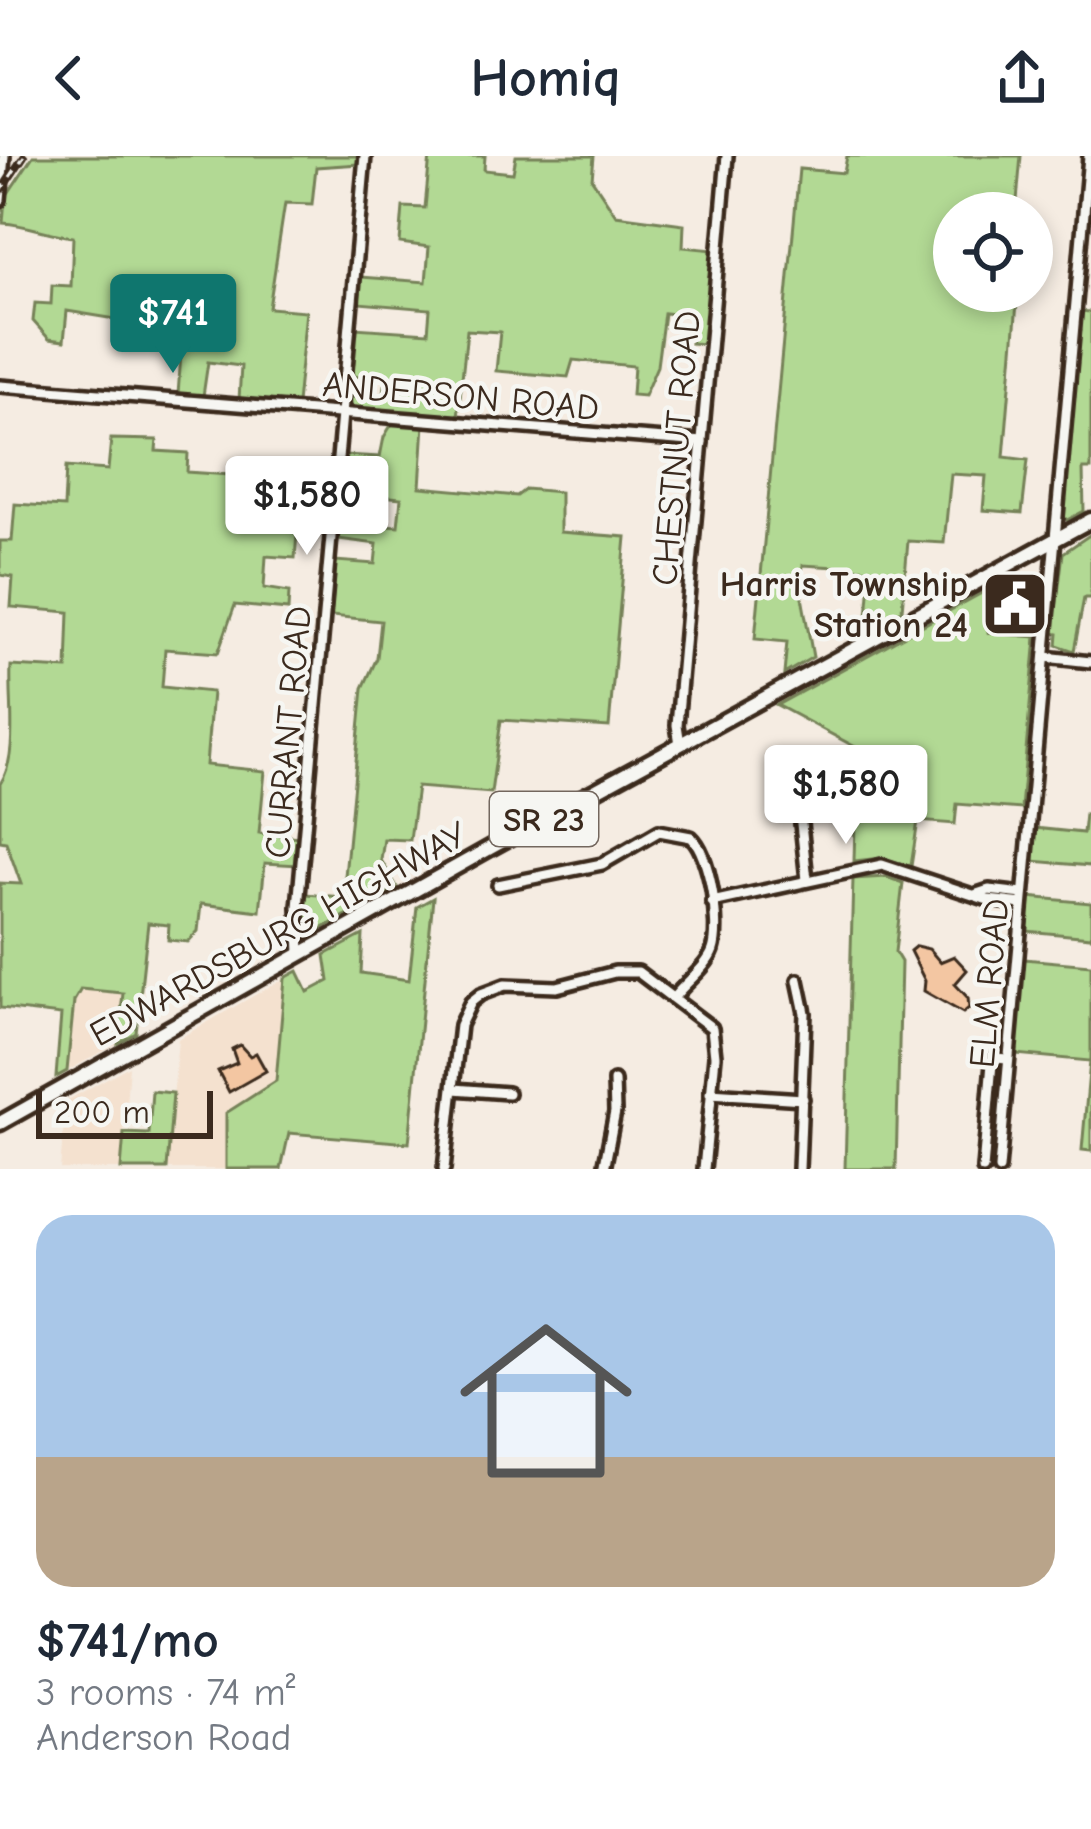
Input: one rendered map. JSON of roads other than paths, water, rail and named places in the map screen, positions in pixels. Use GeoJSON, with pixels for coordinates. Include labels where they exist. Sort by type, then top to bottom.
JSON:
{"type":"FeatureCollection","features":[{"type":"Feature","properties":{"kind":"main road","name":"EDWARDSBURG HIGHWAY"},"geometry":{"type":"LineString","coordinates":[[0,1124],[1091,520]]}},
{"type":"Feature","properties":{"kind":"street"},"geometry":{"type":"LineString","coordinates":[[0,200],[4,156]]}},
{"type":"Feature","properties":{"kind":"street","name":"CURRANT ROAD"},"geometry":{"type":"LineString","coordinates":[[300,954],[298,908],[365,156]]}},
{"type":"Feature","properties":{"kind":"street","name":"CHESTNUT ROAD"},"geometry":{"type":"LineString","coordinates":[[680,744],[677,725],[727,156]]}},
{"type":"Feature","properties":{"kind":"street","name":"ELM ROAD"},"geometry":{"type":"LineString","coordinates":[[998,1169],[1089,156]]}},
{"type":"Feature","properties":{"kind":"street","name":"ANDERSON ROAD"},"geometry":{"type":"LineString","coordinates":[[0,386],[702,442]]}},
{"type":"Feature","properties":{"kind":"street"},"geometry":{"type":"LineString","coordinates":[[1045,657],[1091,662]]}},
{"type":"Feature","properties":{"kind":"street"},"geometry":{"type":"LineString","coordinates":[[797,786],[807,880]]}},
{"type":"Feature","properties":{"kind":"street"},"geometry":{"type":"LineString","coordinates":[[691,837],[697,825]]}},
{"type":"Feature","properties":{"kind":"street"},"geometry":{"type":"LineString","coordinates":[[498,885],[526,876],[586,870],[658,831],[691,837],[705,854],[712,950],[675,996]]}},
{"type":"Feature","properties":{"kind":"street"},"geometry":{"type":"LineString","coordinates":[[712,902],[882,866],[977,894],[1022,899]]}},
{"type":"Feature","properties":{"kind":"street"},"geometry":{"type":"LineString","coordinates":[[444,1169],[467,999],[505,986],[556,987],[627,970],[648,975],[706,1019],[714,1036],[704,1169]]}},
{"type":"Feature","properties":{"kind":"street"},"geometry":{"type":"LineString","coordinates":[[798,980],[805,1012],[799,1169]]}},
{"type":"Feature","properties":{"kind":"street"},"geometry":{"type":"LineString","coordinates":[[983,1169],[992,1064],[995,1058],[1008,1059]]}},
{"type":"Feature","properties":{"kind":"street"},"geometry":{"type":"LineString","coordinates":[[604,1169],[615,1112],[614,1081]]}},
{"type":"Feature","properties":{"kind":"street"},"geometry":{"type":"LineString","coordinates":[[454,1089],[508,1093]]}},
{"type":"Feature","properties":{"kind":"street"},"geometry":{"type":"LineString","coordinates":[[710,1093],[803,1099]]}},
{"type":"Feature","properties":{"kind":"railway"},"geometry":{"type":"LineString","coordinates":[[0,192],[24,156]]}},
{"type":"Feature","properties":{"kind":"place","name":"Harris Township Station 24"},"geometry":{"type":"Point","coordinates":[1015,604]}}]}
